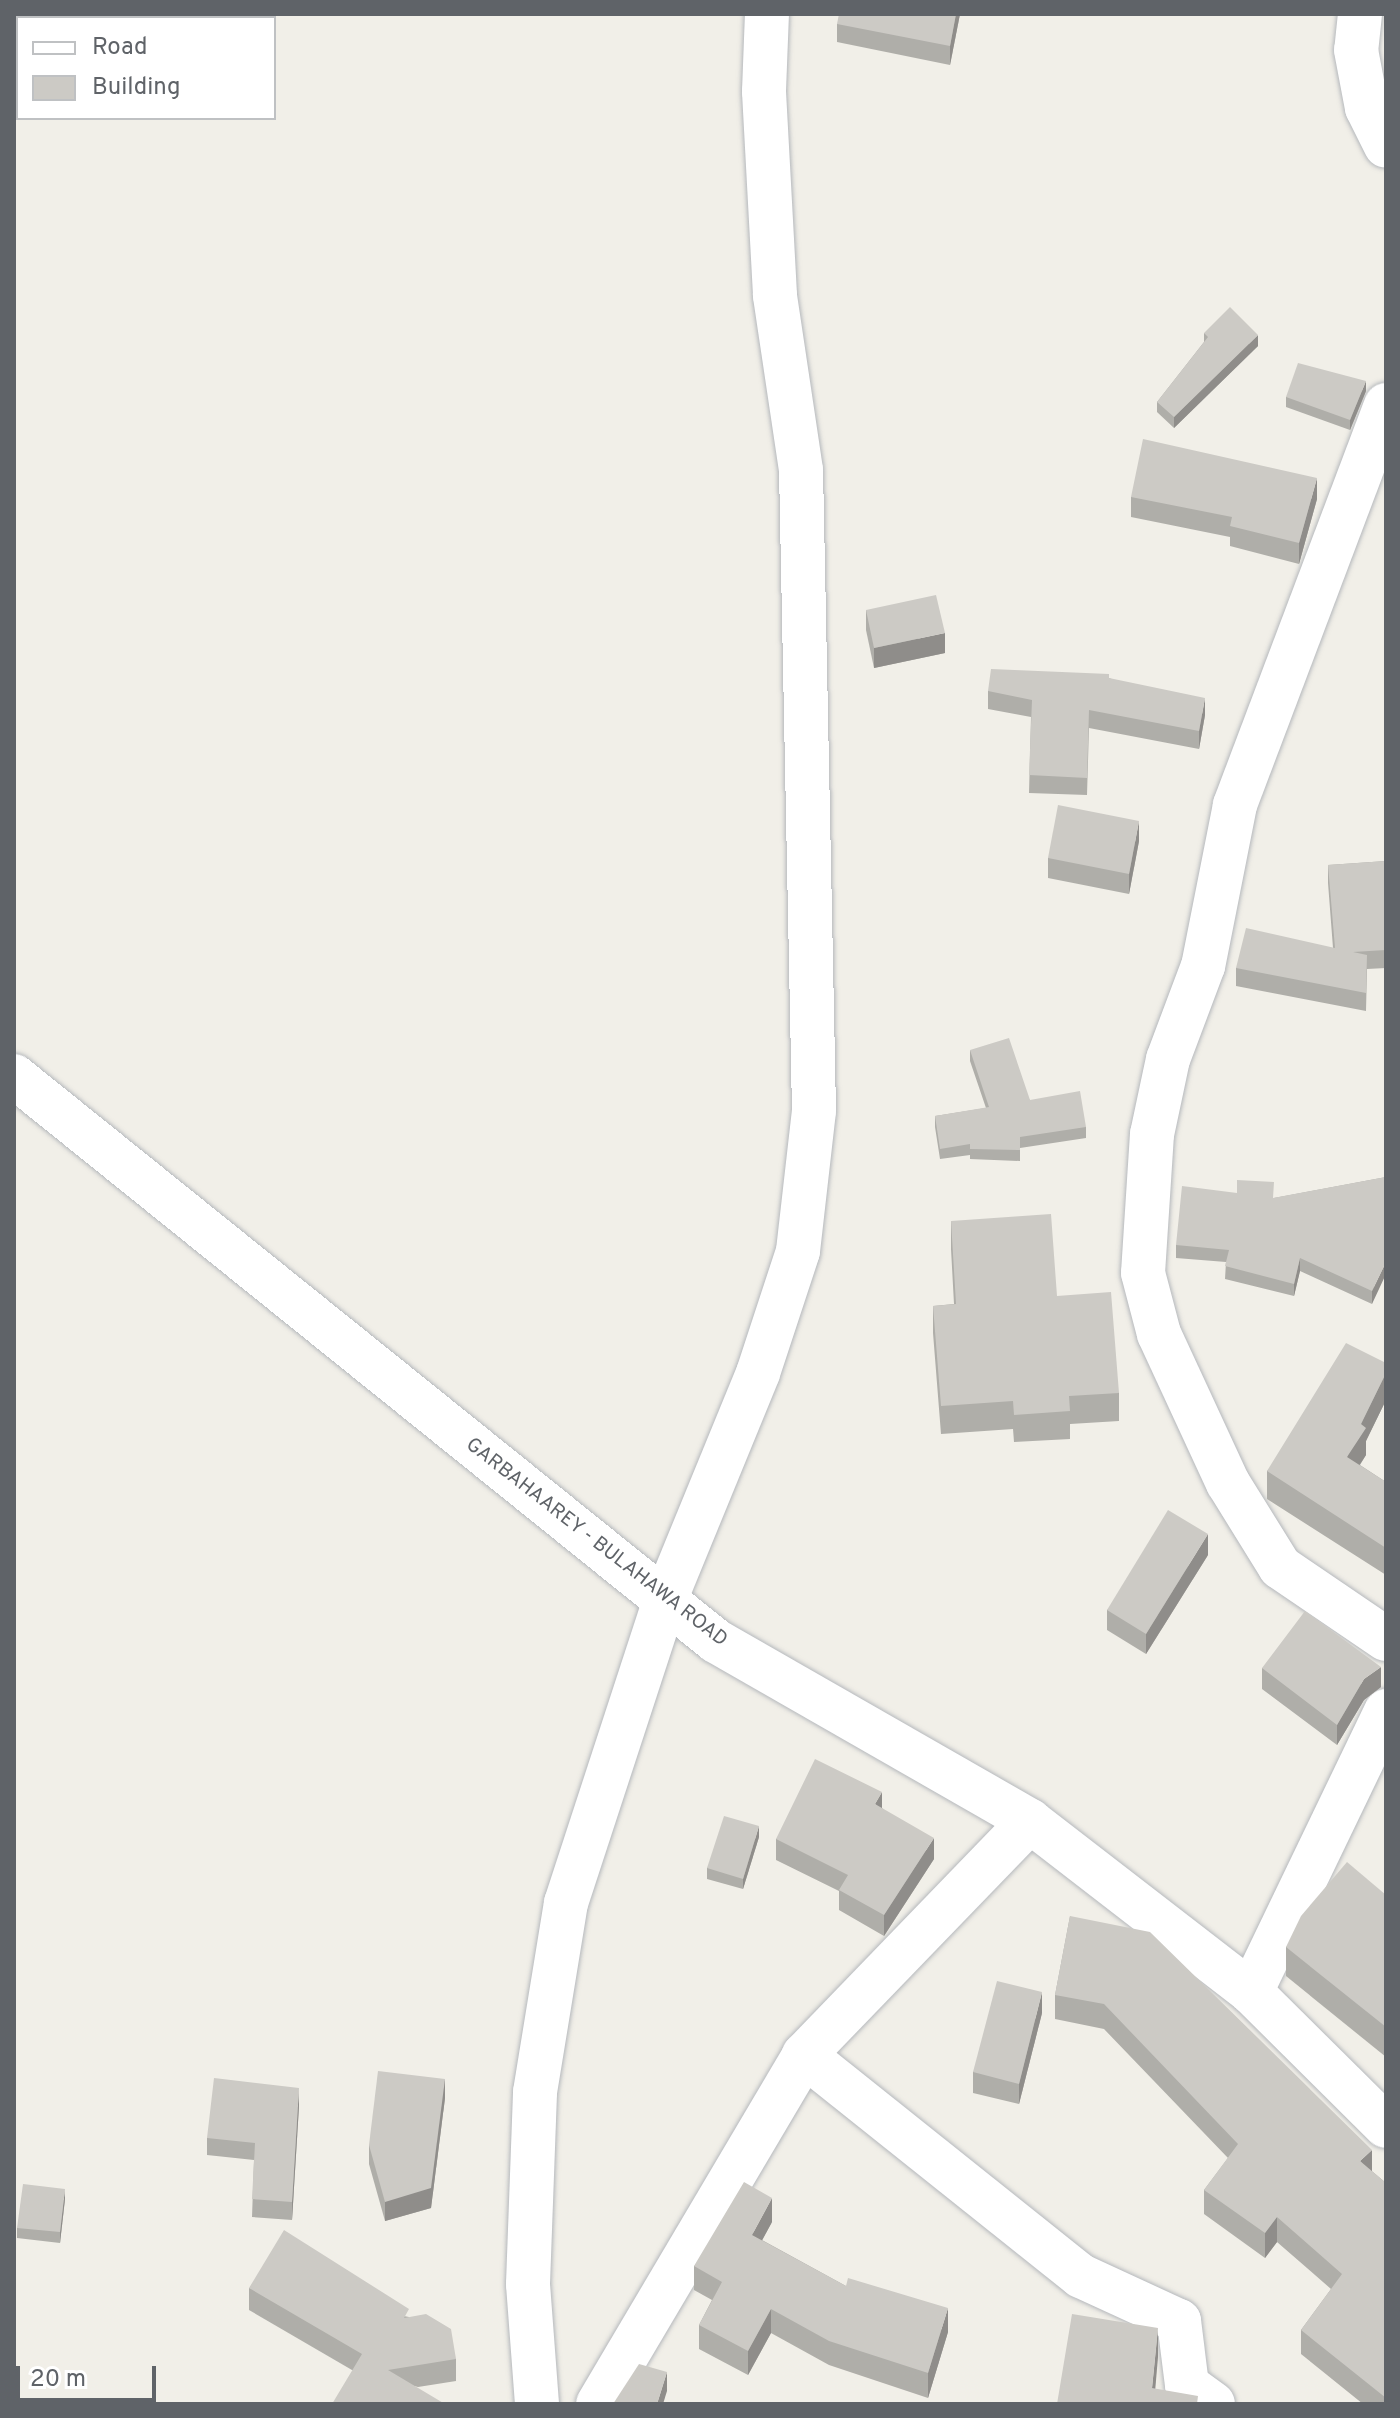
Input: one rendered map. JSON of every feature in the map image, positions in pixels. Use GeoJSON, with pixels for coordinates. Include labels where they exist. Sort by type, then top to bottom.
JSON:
{"type":"FeatureCollection","features":[{"type":"Feature","properties":{"kind":"street"},"geometry":{"type":"LineString","coordinates":[[537,2404],[528,2284],[537,2076],[566,1903],[665,1600],[758,1373],[798,1251],[814,1111],[801,470],[775,295],[764,91],[767,14]]}},
{"type":"Feature","properties":{"kind":"street"},"geometry":{"type":"LineString","coordinates":[[1360,14],[1356,50],[1367,108],[1386,146]]}},
{"type":"Feature","properties":{"kind":"street"},"geometry":{"type":"LineString","coordinates":[[1386,405],[1235,805],[1203,966],[1168,1059],[1152,1134],[1143,1273],[1159,1334],[1228,1483],[1280,1567],[1386,1639]]}},
{"type":"Feature","properties":{"kind":"street","name":"GARBAHAAREY - BULAHAWA ROAD"},"geometry":{"type":"LineString","coordinates":[[14,1076],[716,1641],[1030,1821],[1251,1992],[1386,2126]]}},
{"type":"Feature","properties":{"kind":"street"},"geometry":{"type":"LineString","coordinates":[[1251,1992],[1386,1711]]}},
{"type":"Feature","properties":{"kind":"street"},"geometry":{"type":"LineString","coordinates":[[598,2404],[804,2055],[1030,1821]]}},
{"type":"Feature","properties":{"kind":"street"},"geometry":{"type":"LineString","coordinates":[[804,2055],[1081,2276],[1179,2321],[1187,2385],[1213,2404]]}},
{"type":"Feature","properties":{"kind":"building"},"geometry":{"type":"Polygon","coordinates":[[[839,14],[956,14],[950,46],[837,24],[839,14]]]}},
{"type":"Feature","properties":{"kind":"building"},"geometry":{"type":"Polygon","coordinates":[[[1230,307],[1258,335],[1174,417],[1157,402],[1208,337],[1204,333],[1230,307]]]}},
{"type":"Feature","properties":{"kind":"building"},"geometry":{"type":"Polygon","coordinates":[[[1298,363],[1366,381],[1350,420],[1286,397],[1298,363]]]}},
{"type":"Feature","properties":{"kind":"building"},"geometry":{"type":"Polygon","coordinates":[[[1143,439],[1317,478],[1299,543],[1230,526],[1232,517],[1131,497],[1143,439]]]}},
{"type":"Feature","properties":{"kind":"building"},"geometry":{"type":"Polygon","coordinates":[[[936,595],[945,633],[874,648],[866,610],[936,595]]]}},
{"type":"Feature","properties":{"kind":"building"},"geometry":{"type":"Polygon","coordinates":[[[991,669],[1109,674],[1109,678],[1205,698],[1199,731],[1089,710],[1087,778],[1029,775],[1032,700],[988,691],[991,669]]]}},
{"type":"Feature","properties":{"kind":"building"},"geometry":{"type":"Polygon","coordinates":[[[1058,805],[1139,821],[1129,874],[1048,858],[1058,805]]]}},
{"type":"Feature","properties":{"kind":"building"},"geometry":{"type":"Polygon","coordinates":[[[1386,861],[1386,950],[1353,952],[1367,955],[1366,993],[1236,968],[1246,928],[1335,948],[1328,865],[1386,861]]]}},
{"type":"Feature","properties":{"kind":"building"},"geometry":{"type":"Polygon","coordinates":[[[1009,1038],[1030,1100],[1080,1091],[1086,1127],[1020,1137],[1020,1150],[970,1149],[970,1144],[940,1149],[935,1116],[989,1107],[970,1050],[1009,1038]]]}},
{"type":"Feature","properties":{"kind":"building"},"geometry":{"type":"Polygon","coordinates":[[[1386,1177],[1386,1262],[1372,1291],[1300,1258],[1294,1284],[1225,1266],[1229,1250],[1176,1245],[1182,1186],[1237,1193],[1237,1180],[1274,1182],[1273,1198],[1386,1177]]]}},
{"type":"Feature","properties":{"kind":"building"},"geometry":{"type":"Polygon","coordinates":[[[1051,1214],[1057,1296],[1111,1292],[1119,1393],[1069,1396],[1070,1411],[1014,1415],[1013,1401],[941,1406],[933,1306],[956,1304],[951,1221],[1051,1214]]]}},
{"type":"Feature","properties":{"kind":"building"},"geometry":{"type":"Polygon","coordinates":[[[1346,1343],[1386,1363],[1386,1373],[1361,1424],[1366,1428],[1347,1457],[1386,1482],[1386,1548],[1267,1471],[1346,1343]]]}},
{"type":"Feature","properties":{"kind":"building"},"geometry":{"type":"Polygon","coordinates":[[[1168,1510],[1208,1534],[1146,1634],[1107,1610],[1168,1510]]]}},
{"type":"Feature","properties":{"kind":"building"},"geometry":{"type":"Polygon","coordinates":[[[1305,1611],[1381,1667],[1364,1679],[1337,1725],[1262,1668],[1305,1611]]]}},
{"type":"Feature","properties":{"kind":"building"},"geometry":{"type":"Polygon","coordinates":[[[815,1759],[882,1792],[875,1804],[934,1838],[884,1915],[839,1890],[848,1875],[776,1839],[815,1759]]]}},
{"type":"Feature","properties":{"kind":"building"},"geometry":{"type":"Polygon","coordinates":[[[724,1816],[759,1826],[743,1879],[707,1868],[724,1816]]]}},
{"type":"Feature","properties":{"kind":"building"},"geometry":{"type":"Polygon","coordinates":[[[1347,1862],[1386,1895],[1386,2027],[1286,1947],[1301,1916],[1347,1862]]]}},
{"type":"Feature","properties":{"kind":"building"},"geometry":{"type":"Polygon","coordinates":[[[1070,1916],[1150,1932],[1372,2150],[1360,2161],[1386,2183],[1386,2398],[1301,2330],[1342,2274],[1277,2217],[1265,2233],[1204,2190],[1238,2144],[1104,2004],[1055,1995],[1070,1916]]]}},
{"type":"Feature","properties":{"kind":"building"},"geometry":{"type":"Polygon","coordinates":[[[997,1981],[1042,1992],[1019,2084],[973,2072],[997,1981]]]}},
{"type":"Feature","properties":{"kind":"building"},"geometry":{"type":"Polygon","coordinates":[[[378,2071],[445,2079],[431,2188],[385,2202],[369,2145],[378,2071]]]}},
{"type":"Feature","properties":{"kind":"building"},"geometry":{"type":"Polygon","coordinates":[[[214,2078],[299,2088],[292,2202],[252,2199],[255,2143],[207,2138],[214,2078]]]}},
{"type":"Feature","properties":{"kind":"building"},"geometry":{"type":"Polygon","coordinates":[[[744,2182],[772,2198],[752,2235],[846,2286],[848,2278],[948,2308],[928,2373],[829,2341],[771,2309],[748,2351],[699,2325],[722,2282],[694,2266],[744,2182]]]}},
{"type":"Feature","properties":{"kind":"building"},"geometry":{"type":"Polygon","coordinates":[[[23,2184],[65,2189],[60,2232],[17,2228],[23,2184]]]}},
{"type":"Feature","properties":{"kind":"building"},"geometry":{"type":"Polygon","coordinates":[[[284,2230],[409,2309],[404,2318],[426,2314],[451,2329],[456,2359],[388,2370],[445,2404],[332,2404],[362,2354],[249,2288],[284,2230]]]}},
{"type":"Feature","properties":{"kind":"building"},"geometry":{"type":"Polygon","coordinates":[[[1072,2314],[1158,2328],[1152,2388],[1198,2396],[1197,2404],[1057,2404],[1072,2314]]]}},
{"type":"Feature","properties":{"kind":"building"},"geometry":{"type":"Polygon","coordinates":[[[639,2364],[667,2372],[657,2404],[613,2404],[639,2364]]]}}]}
